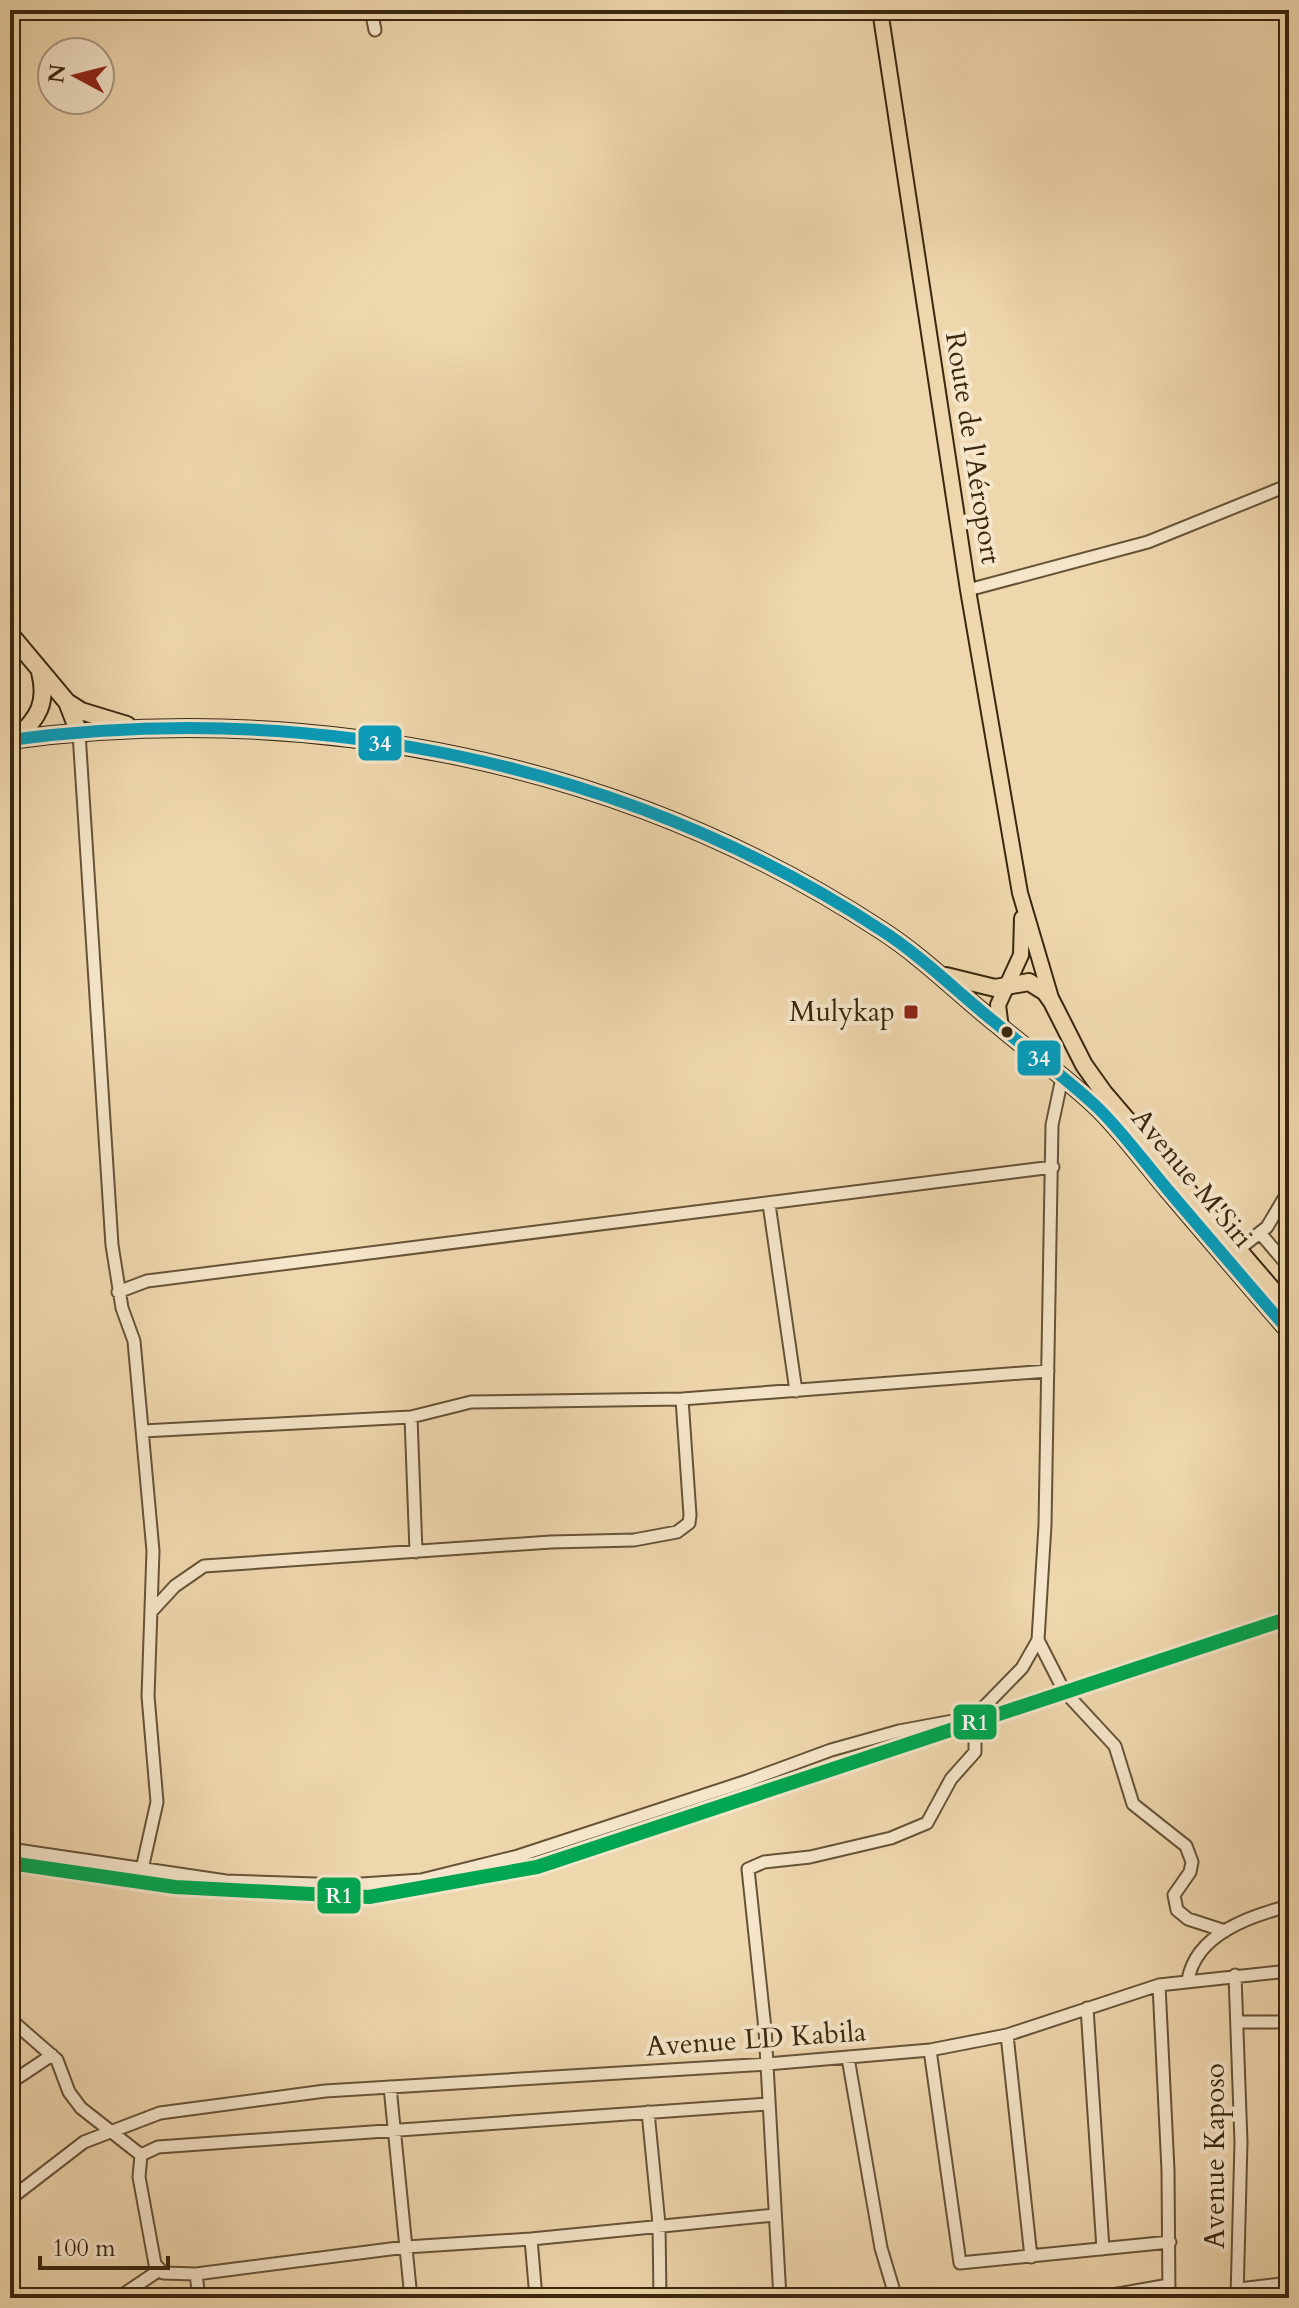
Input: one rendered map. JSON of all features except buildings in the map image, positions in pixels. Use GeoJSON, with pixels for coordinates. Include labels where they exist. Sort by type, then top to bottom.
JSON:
{"type":"FeatureCollection","features":[{"type":"Feature","properties":{"kind":"highway"},"geometry":{"type":"LineString","coordinates":[[10,634],[67,702],[79,733]]}},
{"type":"Feature","properties":{"kind":"highway"},"geometry":{"type":"LineString","coordinates":[[13,740],[39,713],[44,688],[39,670]]}},
{"type":"Feature","properties":{"kind":"highway"},"geometry":{"type":"LineString","coordinates":[[67,702],[115,722],[145,728]]}},
{"type":"Feature","properties":{"kind":"highway","name":"Avenue M'Siri"},"geometry":{"type":"LineString","coordinates":[[13,740],[145,728],[234,726],[335,734],[448,753],[573,785],[684,827],[799,882],[881,930],[1044,1061],[1103,1113],[1289,1331]]}},
{"type":"Feature","properties":{"kind":"highway"},"geometry":{"type":"LineString","coordinates":[[935,972],[984,987],[1029,982],[1039,987],[1052,1002]]}},
{"type":"Feature","properties":{"kind":"highway","name":"Avenue M'Siri"},"geometry":{"type":"LineString","coordinates":[[1052,1002],[1069,1038],[1113,1105],[1240,1248],[1289,1309]]}},
{"type":"Feature","properties":{"kind":"highway"},"geometry":{"type":"LineString","coordinates":[[1044,1061],[1056,1067],[1068,1064],[1072,1051],[1069,1038]]}},
{"type":"Feature","properties":{"kind":"main road","name":"Route de l'Aéroport"},"geometry":{"type":"LineString","coordinates":[[880,10],[968,590],[1020,893],[1052,1002]]}},
{"type":"Feature","properties":{"kind":"main road","name":"Route de l'Aéroport"},"geometry":{"type":"LineString","coordinates":[[1001,1028],[997,1012],[1006,985],[1015,972],[1022,947],[1020,893]]}},
{"type":"Feature","properties":{"kind":"street"},"geometry":{"type":"LineString","coordinates":[[371,10],[375,30]]}},
{"type":"Feature","properties":{"kind":"street"},"geometry":{"type":"LineString","coordinates":[[968,590],[1148,542],[1289,485]]}},
{"type":"Feature","properties":{"kind":"street"},"geometry":{"type":"LineString","coordinates":[[79,733],[112,1245],[118,1292],[134,1341],[153,1551],[149,1734],[157,1802],[142,1869]]}},
{"type":"Feature","properties":{"kind":"street"},"geometry":{"type":"LineString","coordinates":[[10,1849],[226,1881],[296,1885],[421,1880],[518,1856],[831,1750],[975,1713],[1022,1668],[1038,1640],[1048,1371],[1052,1125],[1062,1078]]}},
{"type":"Feature","properties":{"kind":"street"},"geometry":{"type":"LineString","coordinates":[[118,1292],[147,1281],[1053,1167]]}},
{"type":"Feature","properties":{"kind":"street"},"geometry":{"type":"LineString","coordinates":[[1240,1248],[1270,1223],[1289,1190]]}},
{"type":"Feature","properties":{"kind":"street"},"geometry":{"type":"LineString","coordinates":[[769,1204],[796,1391]]}},
{"type":"Feature","properties":{"kind":"street"},"geometry":{"type":"LineString","coordinates":[[1260,1233],[1289,1267]]}},
{"type":"Feature","properties":{"kind":"street"},"geometry":{"type":"LineString","coordinates":[[1270,1246],[1289,1254]]}},
{"type":"Feature","properties":{"kind":"street"},"geometry":{"type":"LineString","coordinates":[[143,1431],[411,1417],[471,1402],[682,1399],[1048,1371]]}},
{"type":"Feature","properties":{"kind":"street"},"geometry":{"type":"LineString","coordinates":[[151,1612],[175,1586],[204,1566],[551,1542],[634,1540],[685,1529],[690,1515],[682,1399]]}},
{"type":"Feature","properties":{"kind":"street"},"geometry":{"type":"LineString","coordinates":[[411,1417],[416,1552]]}},
{"type":"Feature","properties":{"kind":"street"},"geometry":{"type":"LineString","coordinates":[[1038,1640],[1064,1691],[1115,1746],[1133,1804],[1186,1846],[1192,1862],[1190,1872],[1174,1895],[1177,1910],[1188,1919],[1225,1931]]}},
{"type":"Feature","properties":{"kind":"street"},"geometry":{"type":"LineString","coordinates":[[780,2298],[767,2064],[748,1869],[764,1862],[810,1857],[886,1839],[927,1823],[951,1779],[975,1752],[975,1713]]}},
{"type":"Feature","properties":{"kind":"street"},"geometry":{"type":"LineString","coordinates":[[1188,1980],[1200,1951],[1225,1931],[1252,1917],[1289,1906]]}},
{"type":"Feature","properties":{"kind":"street","name":"Avenue LD Kabila"},"geometry":{"type":"LineString","coordinates":[[10,2199],[71,2150],[160,2113],[325,2091],[767,2064],[930,2050],[1007,2035],[1159,1985],[1289,1971]]}},
{"type":"Feature","properties":{"kind":"street","name":"Avenue Kaposo"},"geometry":{"type":"LineString","coordinates":[[1235,1975],[1238,2022],[1238,2293]]}},
{"type":"Feature","properties":{"kind":"street"},"geometry":{"type":"LineString","coordinates":[[1095,2298],[1169,2292],[1170,2242],[1159,1985]]}},
{"type":"Feature","properties":{"kind":"street"},"geometry":{"type":"LineString","coordinates":[[1087,2008],[1103,2249]]}},
{"type":"Feature","properties":{"kind":"street"},"geometry":{"type":"LineString","coordinates":[[10,2019],[52,2055],[74,2100],[141,2155]]}},
{"type":"Feature","properties":{"kind":"street"},"geometry":{"type":"LineString","coordinates":[[1238,2022],[1289,2022]]}},
{"type":"Feature","properties":{"kind":"street"},"geometry":{"type":"LineString","coordinates":[[1007,2035],[1031,2257]]}},
{"type":"Feature","properties":{"kind":"street"},"geometry":{"type":"LineString","coordinates":[[930,2050],[958,2260],[964,2265],[1170,2242]]}},
{"type":"Feature","properties":{"kind":"street"},"geometry":{"type":"LineString","coordinates":[[10,2083],[52,2055]]}},
{"type":"Feature","properties":{"kind":"street"},"geometry":{"type":"LineString","coordinates":[[848,2058],[881,2248],[896,2298]]}},
{"type":"Feature","properties":{"kind":"street"},"geometry":{"type":"LineString","coordinates":[[390,2087],[411,2298]]}},
{"type":"Feature","properties":{"kind":"street"},"geometry":{"type":"LineString","coordinates":[[141,2155],[158,2147],[769,2104]]}},
{"type":"Feature","properties":{"kind":"street"},"geometry":{"type":"LineString","coordinates":[[648,2112],[659,2224],[660,2298]]}},
{"type":"Feature","properties":{"kind":"street"},"geometry":{"type":"LineString","coordinates":[[141,2155],[139,2177],[158,2271]]}},
{"type":"Feature","properties":{"kind":"street"},"geometry":{"type":"LineString","coordinates":[[118,2298],[158,2271],[196,2274],[406,2247],[531,2239],[775,2215]]}},
{"type":"Feature","properties":{"kind":"street"},"geometry":{"type":"LineString","coordinates":[[531,2239],[536,2298]]}},
{"type":"Feature","properties":{"kind":"street"},"geometry":{"type":"LineString","coordinates":[[196,2274],[199,2298]]}},
{"type":"Feature","properties":{"kind":"street"},"geometry":{"type":"LineString","coordinates":[[1238,2293],[1289,2283]]}},
{"type":"Feature","properties":{"kind":"transit line","name":"34"},"geometry":{"type":"LineString","coordinates":[[10,740],[124,730],[238,729],[351,738],[463,757],[573,786],[679,824],[782,872],[881,930],[926,963],[1100,1110],[1289,1331]]}},
{"type":"Feature","properties":{"kind":"transit line","name":"R1"},"geometry":{"type":"LineString","coordinates":[[10,1863],[175,1887],[369,1897],[537,1867],[1289,1618]]}},
{"type":"Feature","properties":{"kind":"place","name":"Mulykap"},"geometry":{"type":"Point","coordinates":[911,1012]}}]}
